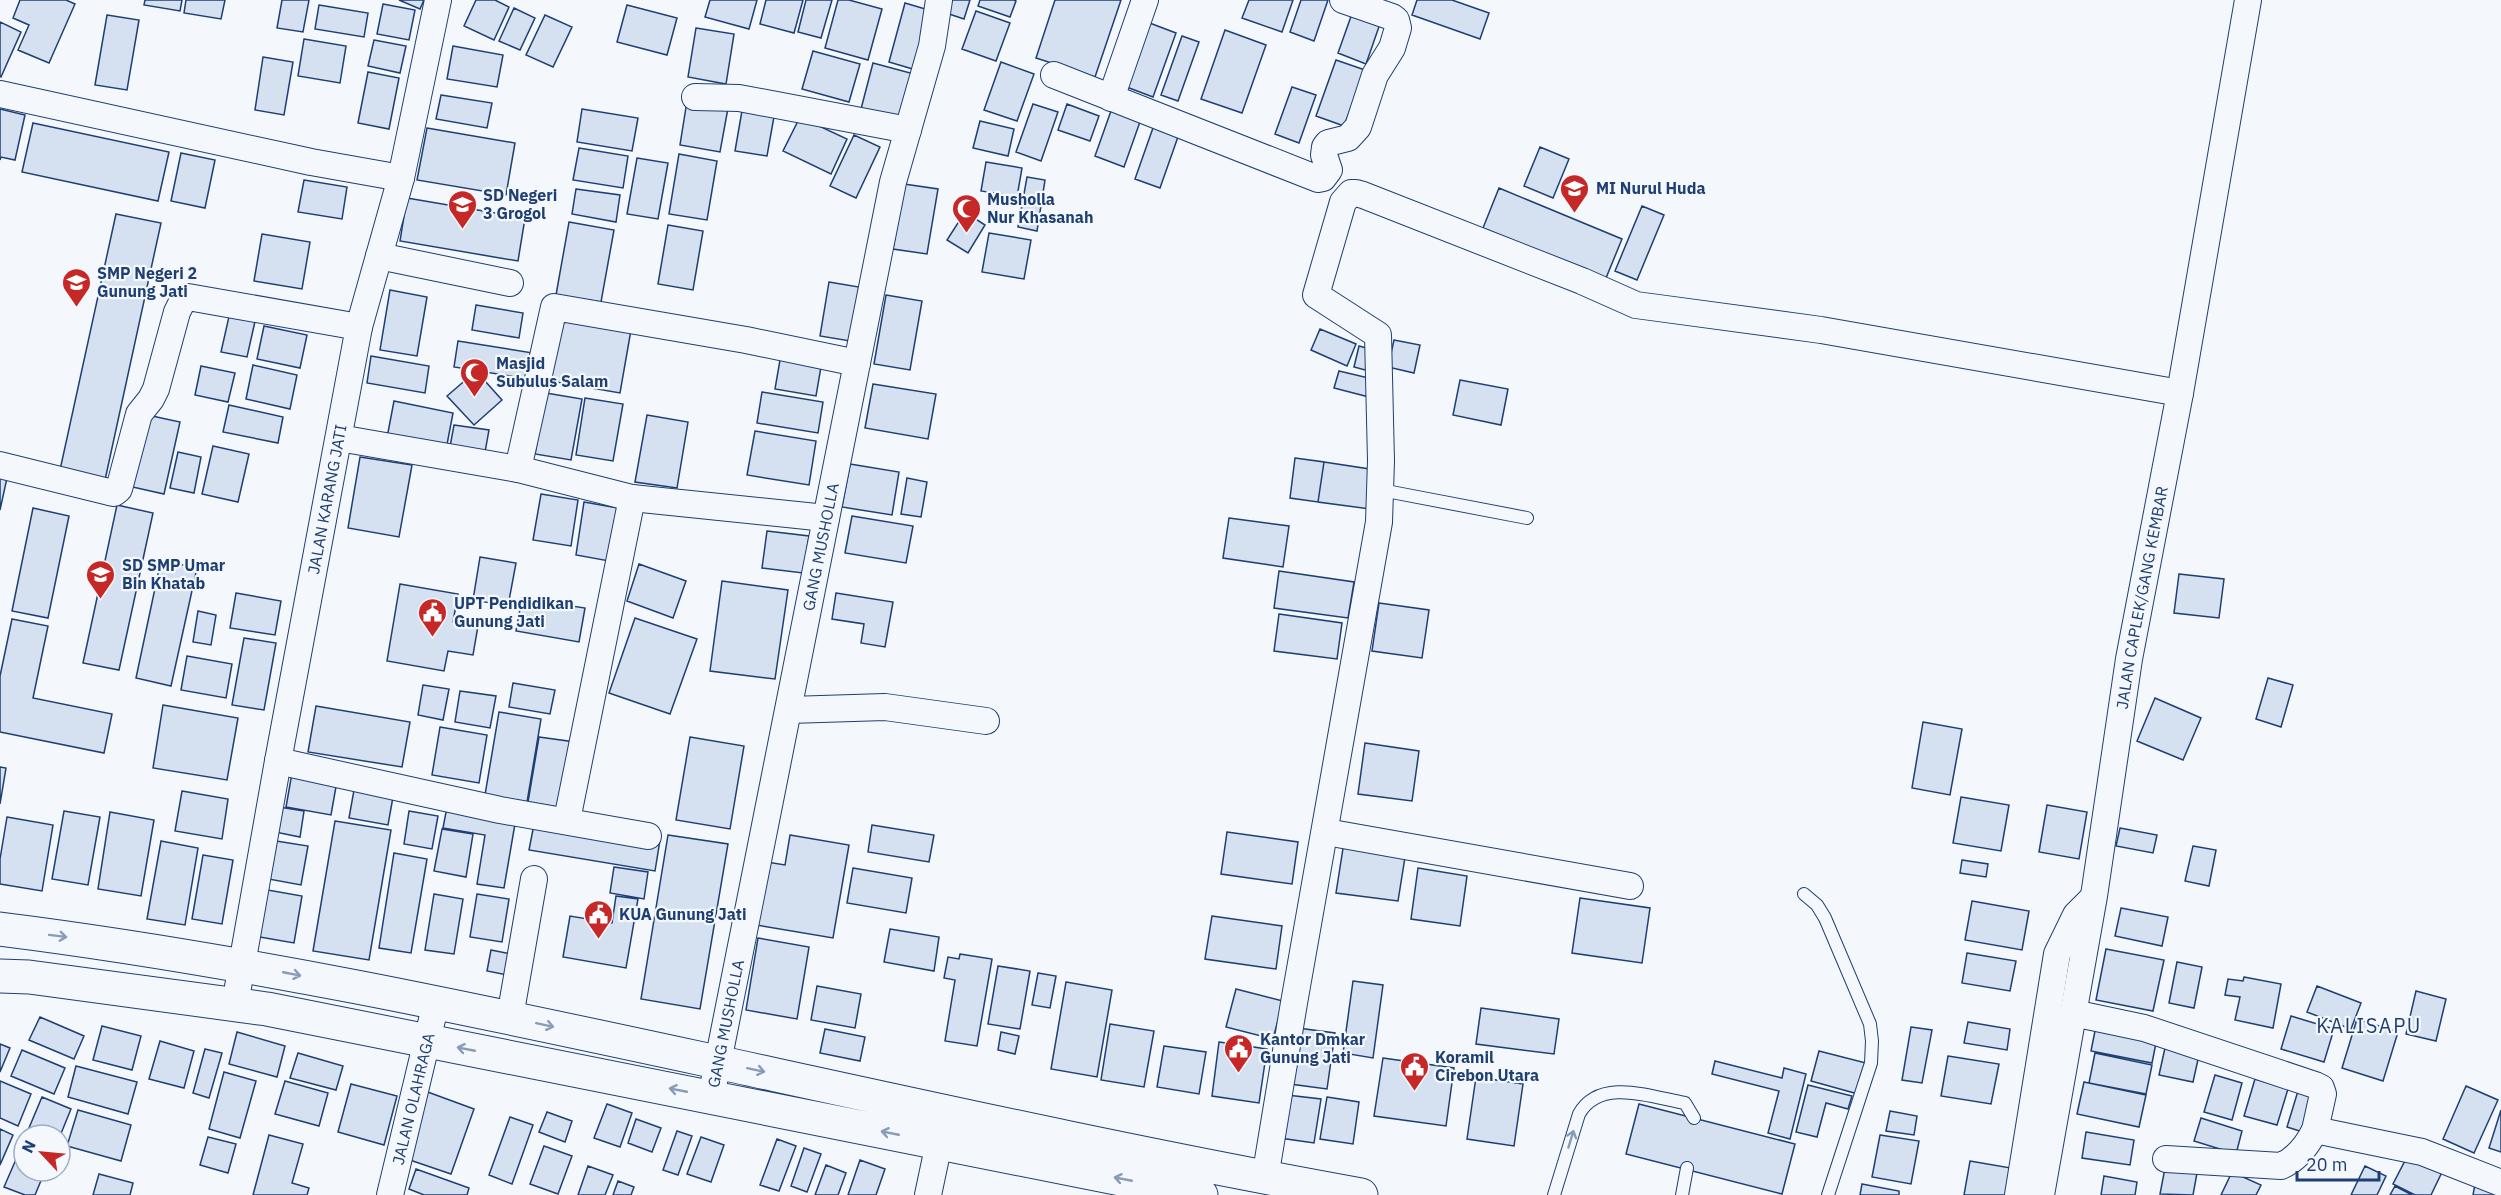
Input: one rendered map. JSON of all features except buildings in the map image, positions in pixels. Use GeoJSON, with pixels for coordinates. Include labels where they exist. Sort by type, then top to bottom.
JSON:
{"type":"FeatureCollection","features":[{"type":"Feature","properties":{"kind":"highway"},"geometry":{"type":"LineString","coordinates":[[0,929],[243,965],[510,1017],[717,1062],[1223,1182],[1265,1178],[1361,1195]]}},
{"type":"Feature","properties":{"kind":"highway"},"geometry":{"type":"LineString","coordinates":[[0,976],[29,977],[235,1004],[711,1096],[1200,1195]]}},
{"type":"Feature","properties":{"kind":"street","name":"JALAN KARANG JATI"},"geometry":{"type":"LineString","coordinates":[[235,1004],[359,327],[401,178],[438,0]]}},
{"type":"Feature","properties":{"kind":"street","name":"GANG MUSHOLLA"},"geometry":{"type":"LineString","coordinates":[[711,1096],[893,182],[932,46],[939,0]]}},
{"type":"Feature","properties":{"kind":"street"},"geometry":{"type":"LineString","coordinates":[[1111,98],[1144,0]]}},
{"type":"Feature","properties":{"kind":"street"},"geometry":{"type":"LineString","coordinates":[[1054,75],[1318,179],[1323,178],[1329,170],[1324,155],[1325,147],[1328,143],[1348,138],[1358,127],[1375,75],[1388,55],[1398,28],[1396,20],[1392,17],[1343,0]]}},
{"type":"Feature","properties":{"kind":"street","name":"JALAN CAPLEK/GANG KEMBAR"},"geometry":{"type":"LineString","coordinates":[[2041,1195],[2094,896],[2128,659],[2180,393],[2248,0]]}},
{"type":"Feature","properties":{"kind":"street"},"geometry":{"type":"LineString","coordinates":[[0,94],[311,162],[401,178]]}},
{"type":"Feature","properties":{"kind":"street"},"geometry":{"type":"LineString","coordinates":[[695,97],[739,98],[908,130]]}},
{"type":"Feature","properties":{"kind":"street"},"geometry":{"type":"LineString","coordinates":[[1265,1178],[1379,522],[1381,490],[1378,335],[1316,295],[1343,202],[1351,194],[1356,193],[1582,281],[1636,305],[1821,330],[2180,393]]}},
{"type":"Feature","properties":{"kind":"street"},"geometry":{"type":"LineString","coordinates":[[379,256],[510,283]]}},
{"type":"Feature","properties":{"kind":"street"},"geometry":{"type":"LineString","coordinates":[[0,465],[114,493],[119,489],[139,414],[152,399],[177,312],[183,300],[188,297],[359,327]]}},
{"type":"Feature","properties":{"kind":"street"},"geometry":{"type":"LineString","coordinates":[[518,469],[554,307],[746,340],[857,363]]}},
{"type":"Feature","properties":{"kind":"street"},"geometry":{"type":"LineString","coordinates":[[339,438],[518,469],[632,498],[826,518]]}},
{"type":"Feature","properties":{"kind":"street"},"geometry":{"type":"LineString","coordinates":[[567,820],[632,498]]}},
{"type":"Feature","properties":{"kind":"street"},"geometry":{"type":"LineString","coordinates":[[789,710],[885,707],[986,721]]}},
{"type":"Feature","properties":{"kind":"street"},"geometry":{"type":"LineString","coordinates":[[278,761],[478,805],[648,836]]}},
{"type":"Feature","properties":{"kind":"street"},"geometry":{"type":"LineString","coordinates":[[1326,832],[1630,886]]}},
{"type":"Feature","properties":{"kind":"street"},"geometry":{"type":"LineString","coordinates":[[510,1017],[534,879]]}},
{"type":"Feature","properties":{"kind":"street"},"geometry":{"type":"LineString","coordinates":[[2018,1195],[2057,954],[2076,915],[2094,896]]}},
{"type":"Feature","properties":{"kind":"street","name":"JALAN OLAHRAGA"},"geometry":{"type":"LineString","coordinates":[[390,1195],[436,1003]]}},
{"type":"Feature","properties":{"kind":"street"},"geometry":{"type":"LineString","coordinates":[[2073,1013],[2144,1028],[2321,1088],[2323,1094],[2315,1130],[2308,1145],[2291,1162],[2281,1166],[2166,1159]]}},
{"type":"Feature","properties":{"kind":"street"},"geometry":{"type":"LineString","coordinates":[[2315,1130],[2422,1152],[2501,1183]]}},
{"type":"Feature","properties":{"kind":"street"},"geometry":{"type":"LineString","coordinates":[[928,1195],[939,1143]]}},
{"type":"Feature","properties":{"kind":"lane"},"geometry":{"type":"LineString","coordinates":[[1381,490],[1527,518]]}},
{"type":"Feature","properties":{"kind":"lane"},"geometry":{"type":"LineString","coordinates":[[1804,894],[1817,905],[1825,918],[1870,1024],[1872,1041],[1871,1063],[1828,1195]]}},
{"type":"Feature","properties":{"kind":"lane"},"geometry":{"type":"LineString","coordinates":[[1554,1195],[1579,1114],[1585,1103],[1596,1095],[1624,1092],[1685,1103],[1694,1118]]}},
{"type":"Feature","properties":{"kind":"lane"},"geometry":{"type":"LineString","coordinates":[[1682,1195],[1687,1168]]}},
{"type":"Feature","properties":{"kind":"place","name":"MI Nurul Huda"},"geometry":{"type":"Point","coordinates":[1575,214]}},
{"type":"Feature","properties":{"kind":"place","name":"SD Negeri 3 Grogol"},"geometry":{"type":"Point","coordinates":[462,230]}},
{"type":"Feature","properties":{"kind":"place","name":"Musholla Nur Khasanah"},"geometry":{"type":"Point","coordinates":[966,234]}},
{"type":"Feature","properties":{"kind":"place","name":"SMP Negeri 2 Gunung Jati"},"geometry":{"type":"Point","coordinates":[76,308]}},
{"type":"Feature","properties":{"kind":"place","name":"Masjid Subulus Salam"},"geometry":{"type":"Point","coordinates":[475,398]}},
{"type":"Feature","properties":{"kind":"place","name":"SD SMP Umar Bin Khatab"},"geometry":{"type":"Point","coordinates":[101,600]}},
{"type":"Feature","properties":{"kind":"place","name":"UPT Pendidikan Gunung Jati"},"geometry":{"type":"Point","coordinates":[433,638]}},
{"type":"Feature","properties":{"kind":"place","name":"KUA Gunung Jati"},"geometry":{"type":"Point","coordinates":[598,940]}},
{"type":"Feature","properties":{"kind":"place","name":"Kantor Dmkar Gunung Jati"},"geometry":{"type":"Point","coordinates":[1239,1074]}},
{"type":"Feature","properties":{"kind":"place","name":"Koramil Cirebon Utara"},"geometry":{"type":"Point","coordinates":[1414,1092]}},
{"type":"Feature","properties":{"kind":"district","name":"KALISAPU"},"geometry":{"type":"Point","coordinates":[2369,1025]}}]}
